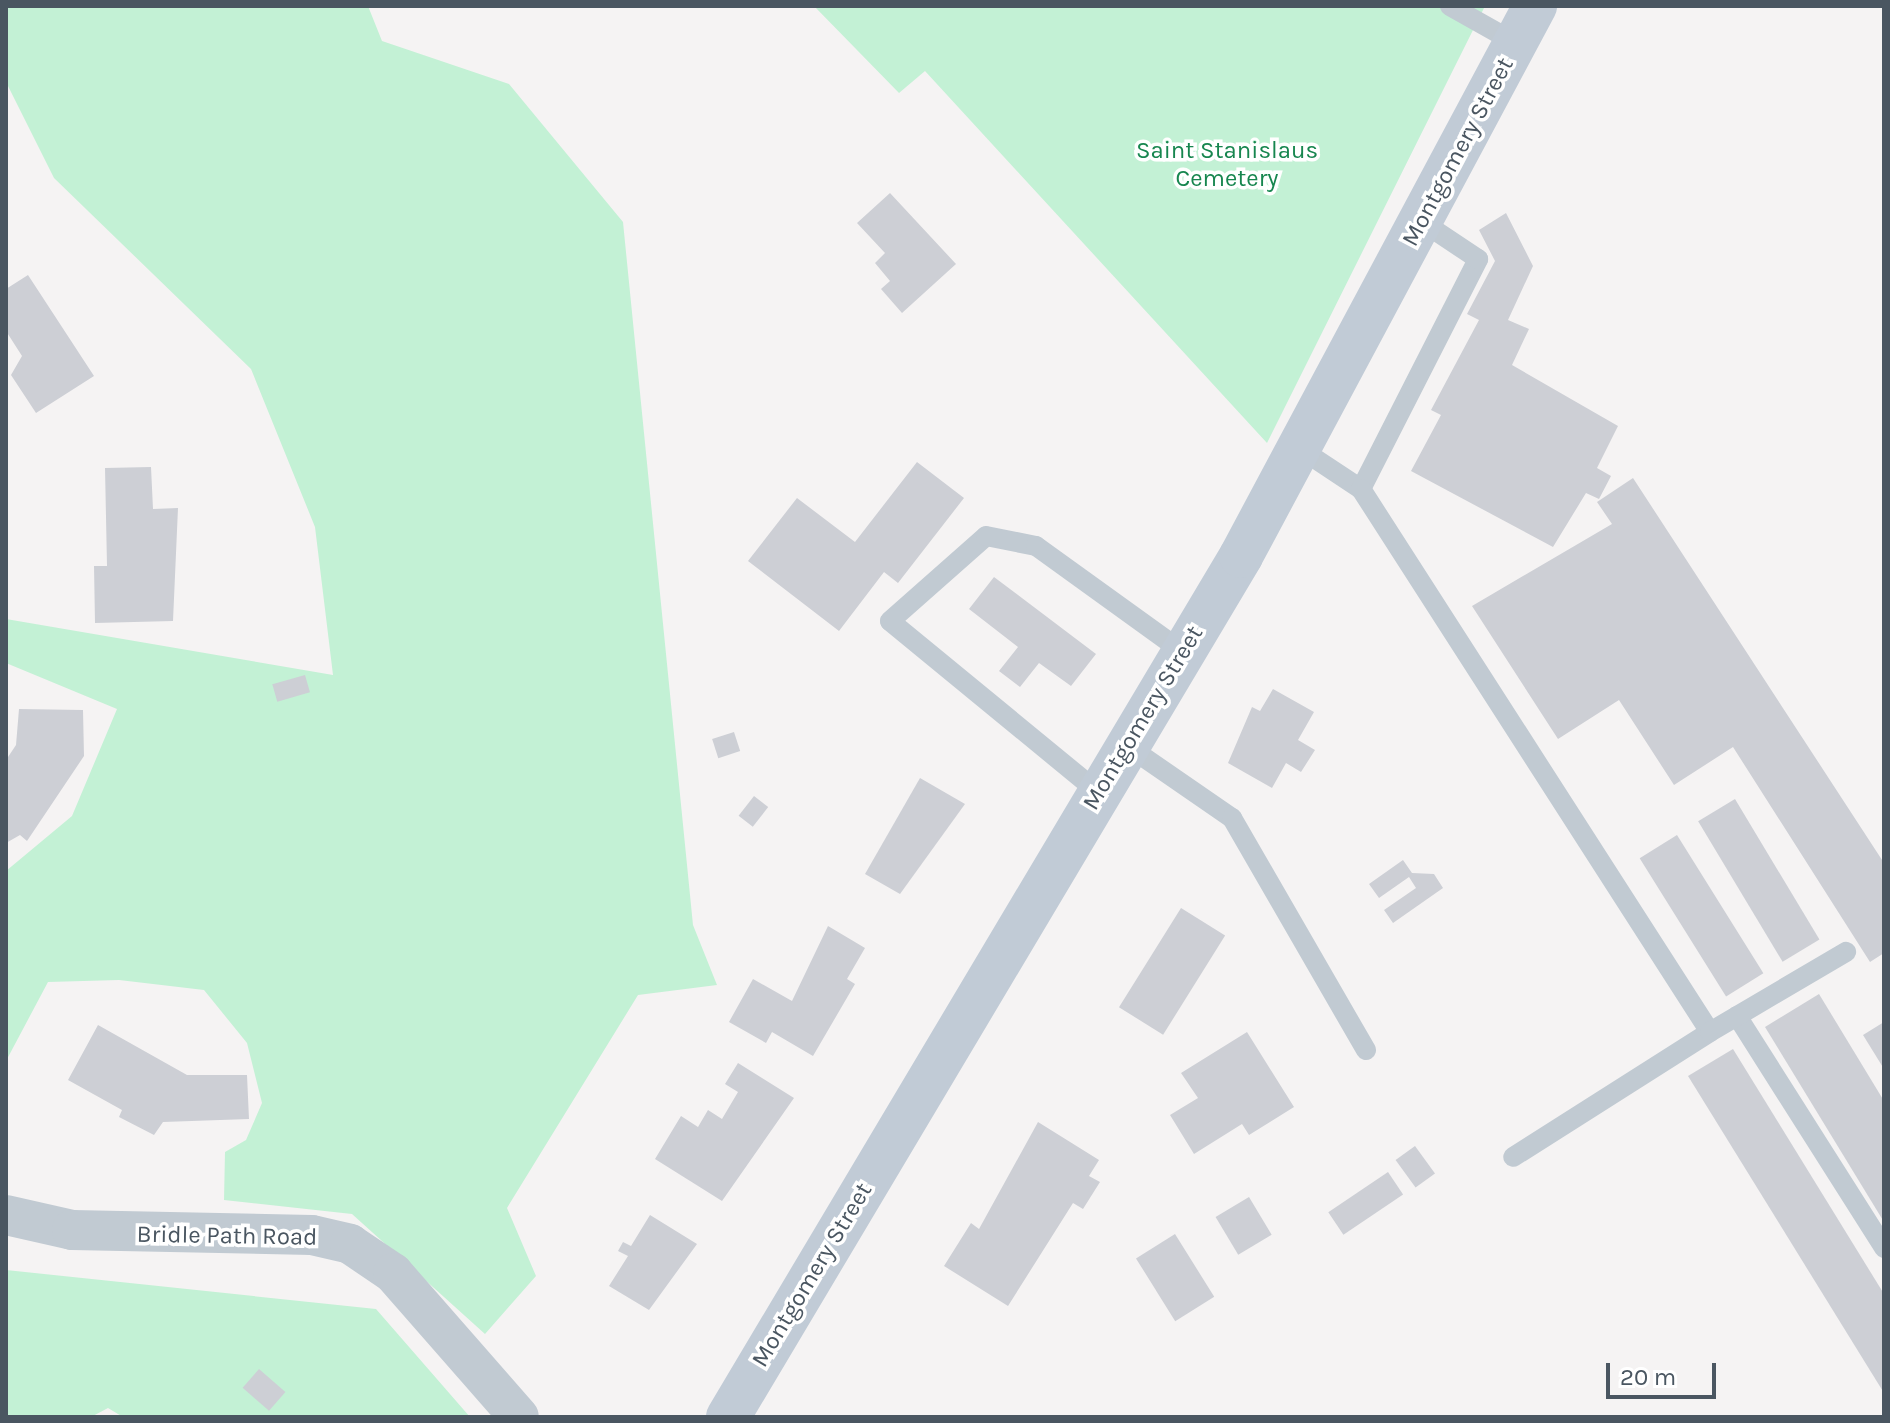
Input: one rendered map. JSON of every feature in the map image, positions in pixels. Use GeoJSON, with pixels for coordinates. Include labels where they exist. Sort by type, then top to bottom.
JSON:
{"type":"FeatureCollection","features":[{"type":"Feature","properties":{"kind":"main road","name":"Montgomery Street"},"geometry":{"type":"LineString","coordinates":[[728,1417],[1183,652],[1299,448],[1525,25]]}},
{"type":"Feature","properties":{"kind":"street","name":"Bridle Path Road"},"geometry":{"type":"LineString","coordinates":[[6,1215],[72,1230],[312,1235],[350,1244],[393,1273],[519,1417]]}},
{"type":"Feature","properties":{"kind":"lane"},"geometry":{"type":"LineString","coordinates":[[1450,6],[1525,25]]}},
{"type":"Feature","properties":{"kind":"lane"},"geometry":{"type":"LineString","coordinates":[[1361,489],[1478,259],[1421,221]]}},
{"type":"Feature","properties":{"kind":"lane"},"geometry":{"type":"LineString","coordinates":[[1299,448],[1361,489],[1710,1032]]}},
{"type":"Feature","properties":{"kind":"lane"},"geometry":{"type":"LineString","coordinates":[[1098,792],[890,621],[986,536],[1036,546],[1183,652]]}},
{"type":"Feature","properties":{"kind":"lane"},"geometry":{"type":"LineString","coordinates":[[1126,745],[1232,818],[1366,1050]]}},
{"type":"Feature","properties":{"kind":"lane"},"geometry":{"type":"LineString","coordinates":[[1513,1157],[1710,1032],[1846,952]]}},
{"type":"Feature","properties":{"kind":"lane"},"geometry":{"type":"LineString","coordinates":[[1737,1016],[1884,1248]]}},
{"type":"Feature","properties":{"kind":"green space"},"geometry":{"type":"Polygon","coordinates":[[[6,6],[368,6],[382,41],[509,84],[623,222],[693,925],[717,985],[638,995],[507,1208],[536,1276],[485,1334],[352,1214],[224,1200],[225,1152],[246,1140],[262,1103],[247,1043],[204,990],[119,980],[48,982],[6,1061],[6,871],[72,816],[117,709],[6,663],[6,619],[333,675],[315,527],[251,369],[54,178],[6,82],[6,6]]]}},
{"type":"Feature","properties":{"kind":"green space","name":"Saint Stanislaus Cemetery"},"geometry":{"type":"Polygon","coordinates":[[[814,6],[1485,6],[1267,443],[925,71],[899,93],[814,6]]]}},
{"type":"Feature","properties":{"kind":"green space"},"geometry":{"type":"Polygon","coordinates":[[[6,1270],[376,1309],[470,1417],[123,1417],[108,1408],[91,1417],[6,1417],[6,1270]]]}},
{"type":"Feature","properties":{"kind":"building"},"geometry":{"type":"Polygon","coordinates":[[[890,193],[956,264],[902,313],[881,289],[890,281],[875,263],[885,253],[857,223],[890,193]]]}},
{"type":"Feature","properties":{"kind":"building"},"geometry":{"type":"Polygon","coordinates":[[[1506,213],[1533,266],[1508,320],[1529,329],[1512,365],[1618,426],[1597,468],[1611,476],[1599,499],[1586,493],[1553,547],[1411,471],[1441,415],[1431,410],[1479,320],[1467,314],[1495,261],[1479,230],[1506,213]]]}},
{"type":"Feature","properties":{"kind":"building"},"geometry":{"type":"Polygon","coordinates":[[[28,275],[94,376],[36,413],[11,375],[22,356],[6,331],[6,289],[28,275]]]}},
{"type":"Feature","properties":{"kind":"building"},"geometry":{"type":"Polygon","coordinates":[[[917,462],[964,498],[898,583],[884,572],[839,631],[748,561],[797,498],[855,542],[917,462]]]}},
{"type":"Feature","properties":{"kind":"building"},"geometry":{"type":"Polygon","coordinates":[[[151,467],[153,509],[178,508],[173,621],[95,623],[94,566],[107,566],[105,468],[151,467]]]}},
{"type":"Feature","properties":{"kind":"building"},"geometry":{"type":"Polygon","coordinates":[[[1633,478],[1884,863],[1884,953],[1870,962],[1733,747],[1674,785],[1619,700],[1558,739],[1472,606],[1612,524],[1597,502],[1633,478]]]}},
{"type":"Feature","properties":{"kind":"building"},"geometry":{"type":"Polygon","coordinates":[[[994,577],[1096,654],[1071,686],[1039,663],[1020,687],[999,671],[1018,647],[969,609],[994,577]]]}},
{"type":"Feature","properties":{"kind":"building"},"geometry":{"type":"Polygon","coordinates":[[[305,675],[310,692],[277,702],[272,684],[305,675]]]}},
{"type":"Feature","properties":{"kind":"building"},"geometry":{"type":"Polygon","coordinates":[[[1273,689],[1314,712],[1298,740],[1315,750],[1301,772],[1286,763],[1272,788],[1228,763],[1252,707],[1260,711],[1273,689]]]}},
{"type":"Feature","properties":{"kind":"building"},"geometry":{"type":"Polygon","coordinates":[[[19,709],[83,710],[84,756],[27,841],[20,835],[6,843],[6,760],[16,745],[19,709]]]}},
{"type":"Feature","properties":{"kind":"building"},"geometry":{"type":"Polygon","coordinates":[[[734,732],[740,751],[718,758],[712,739],[734,732]]]}},
{"type":"Feature","properties":{"kind":"building"},"geometry":{"type":"Polygon","coordinates":[[[920,778],[965,804],[900,894],[865,874],[920,778]]]}},
{"type":"Feature","properties":{"kind":"building"},"geometry":{"type":"Polygon","coordinates":[[[754,796],[768,807],[753,827],[739,816],[754,796]]]}},
{"type":"Feature","properties":{"kind":"building"},"geometry":{"type":"Polygon","coordinates":[[[1735,799],[1819,940],[1783,962],[1698,821],[1735,799]]]}},
{"type":"Feature","properties":{"kind":"building"},"geometry":{"type":"Polygon","coordinates":[[[1677,835],[1763,973],[1726,997],[1640,858],[1677,835]]]}},
{"type":"Feature","properties":{"kind":"building"},"geometry":{"type":"Polygon","coordinates":[[[1403,860],[1412,873],[1434,874],[1443,888],[1393,923],[1384,910],[1416,888],[1409,877],[1379,898],[1369,884],[1403,860]]]}},
{"type":"Feature","properties":{"kind":"building"},"geometry":{"type":"Polygon","coordinates":[[[1181,908],[1225,936],[1163,1035],[1119,1007],[1181,908]]]}},
{"type":"Feature","properties":{"kind":"building"},"geometry":{"type":"Polygon","coordinates":[[[828,926],[865,948],[847,979],[855,984],[813,1056],[772,1032],[766,1043],[729,1022],[753,979],[792,1001],[828,926]]]}},
{"type":"Feature","properties":{"kind":"building"},"geometry":{"type":"Polygon","coordinates":[[[1819,994],[1884,1101],[1884,1222],[1765,1027],[1819,994]]]}},
{"type":"Feature","properties":{"kind":"building"},"geometry":{"type":"Polygon","coordinates":[[[1884,1022],[1884,1069],[1863,1035],[1884,1022]]]}},
{"type":"Feature","properties":{"kind":"building"},"geometry":{"type":"Polygon","coordinates":[[[98,1025],[187,1075],[247,1075],[249,1119],[163,1122],[154,1135],[119,1117],[122,1110],[68,1080],[98,1025]]]}},
{"type":"Feature","properties":{"kind":"building"},"geometry":{"type":"Polygon","coordinates":[[[1247,1032],[1294,1107],[1249,1135],[1242,1124],[1194,1154],[1170,1115],[1198,1098],[1181,1073],[1247,1032]]]}},
{"type":"Feature","properties":{"kind":"building"},"geometry":{"type":"Polygon","coordinates":[[[1733,1049],[1884,1294],[1884,1393],[1688,1076],[1733,1049]]]}},
{"type":"Feature","properties":{"kind":"building"},"geometry":{"type":"Polygon","coordinates":[[[738,1063],[794,1098],[722,1201],[655,1159],[681,1116],[698,1127],[708,1110],[722,1119],[738,1092],[725,1084],[738,1063]]]}},
{"type":"Feature","properties":{"kind":"building"},"geometry":{"type":"Polygon","coordinates":[[[1038,1122],[1099,1160],[1089,1176],[1100,1182],[1083,1209],[1073,1203],[1008,1306],[944,1266],[971,1223],[979,1229],[1038,1122]]]}},
{"type":"Feature","properties":{"kind":"building"},"geometry":{"type":"Polygon","coordinates":[[[1415,1146],[1435,1174],[1416,1188],[1396,1160],[1415,1146]]]}},
{"type":"Feature","properties":{"kind":"building"},"geometry":{"type":"Polygon","coordinates":[[[1388,1172],[1403,1194],[1343,1235],[1328,1212],[1388,1172]]]}},
{"type":"Feature","properties":{"kind":"building"},"geometry":{"type":"Polygon","coordinates":[[[1249,1197],[1272,1235],[1238,1255],[1216,1217],[1249,1197]]]}},
{"type":"Feature","properties":{"kind":"building"},"geometry":{"type":"Polygon","coordinates":[[[650,1215],[697,1244],[649,1310],[609,1286],[628,1256],[618,1251],[623,1242],[631,1246],[650,1215]]]}},
{"type":"Feature","properties":{"kind":"building"},"geometry":{"type":"Polygon","coordinates":[[[1175,1234],[1214,1297],[1175,1321],[1136,1258],[1175,1234]]]}},
{"type":"Feature","properties":{"kind":"building"},"geometry":{"type":"Polygon","coordinates":[[[259,1369],[285,1392],[269,1411],[243,1388],[259,1369]]]}}]}
